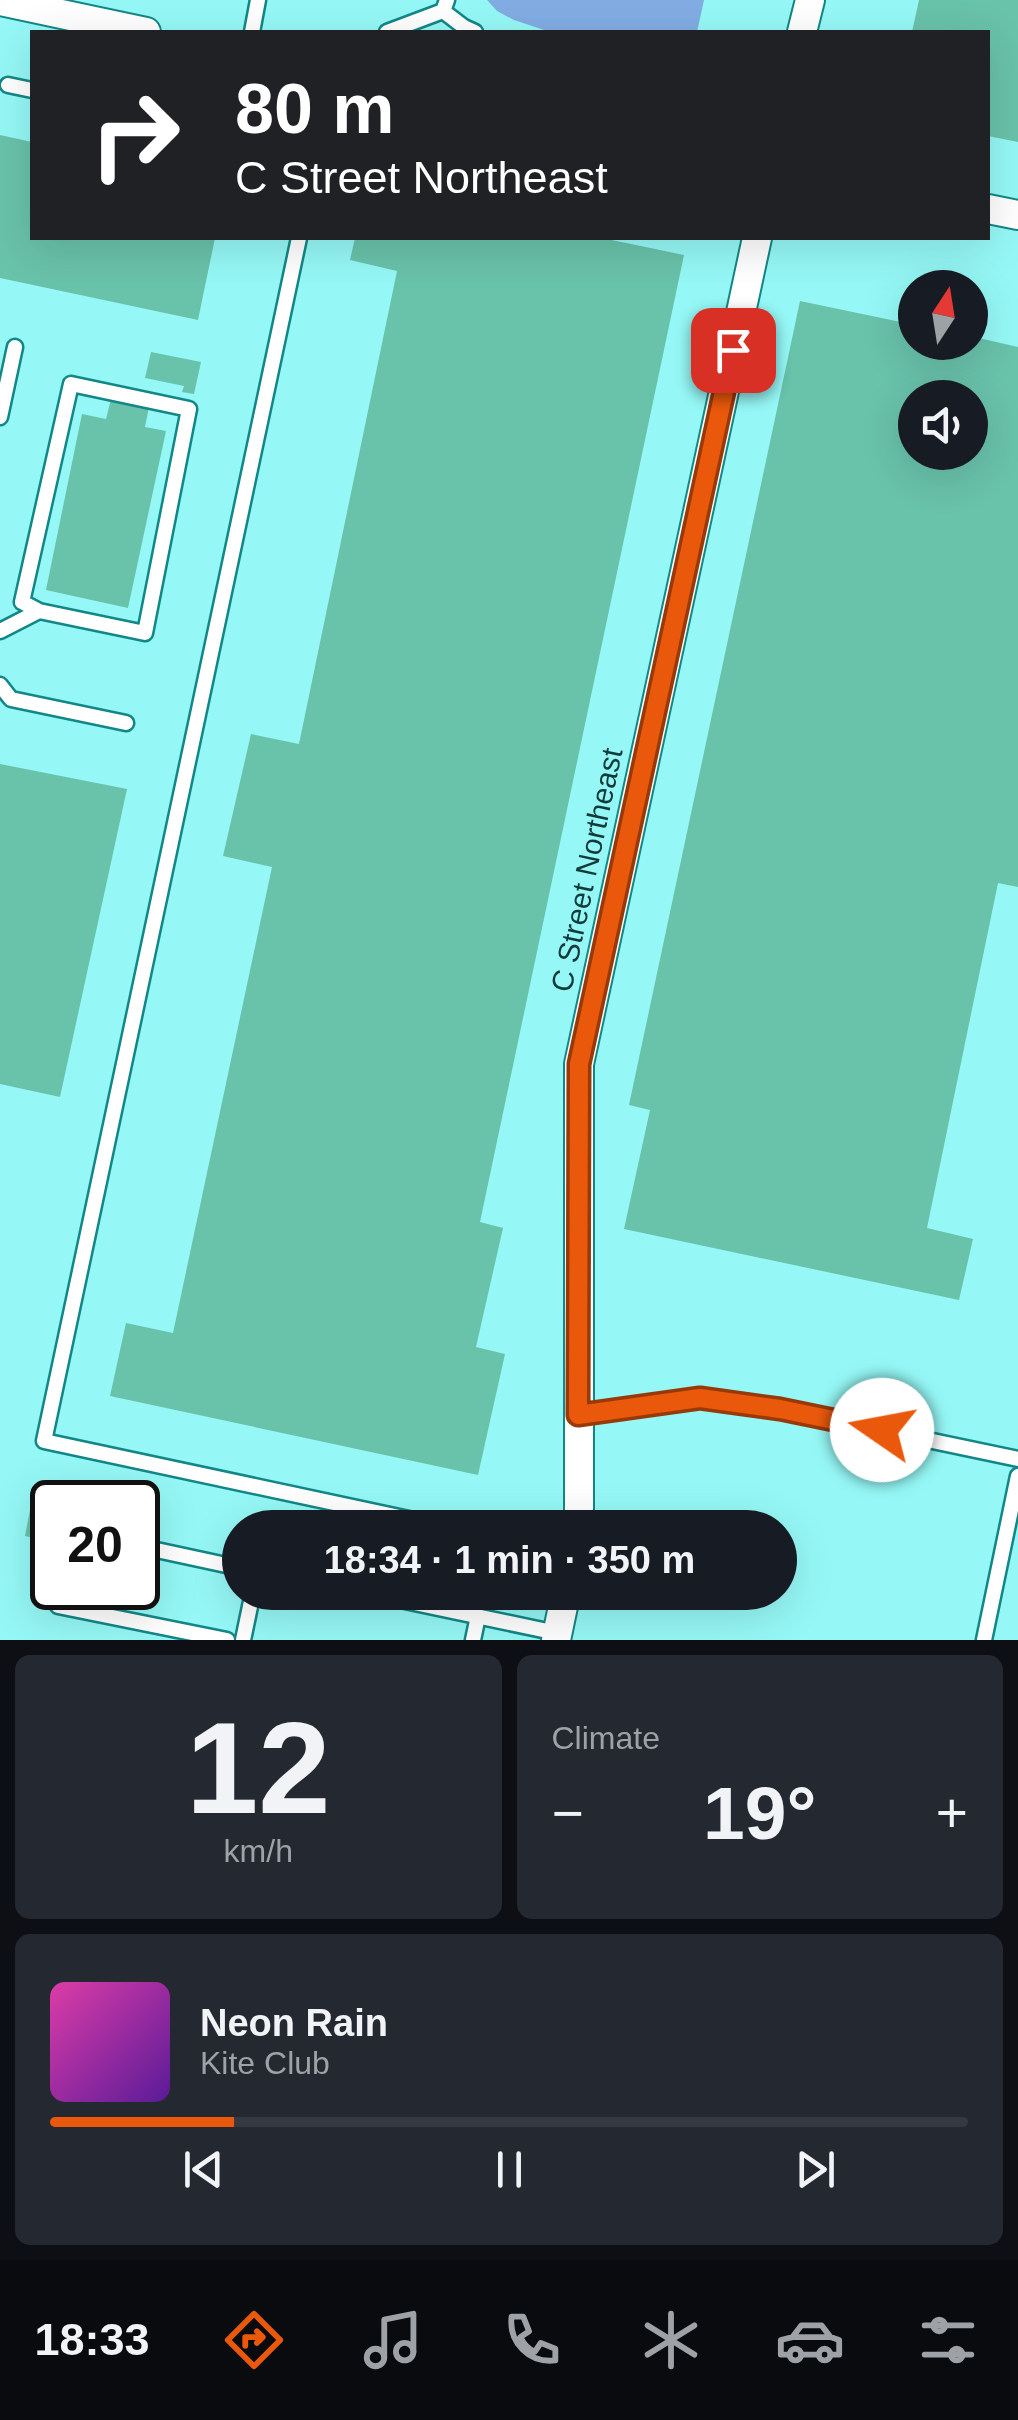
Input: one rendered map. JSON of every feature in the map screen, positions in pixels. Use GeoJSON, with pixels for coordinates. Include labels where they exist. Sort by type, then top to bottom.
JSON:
{"type":"FeatureCollection","features":[{"type":"Feature","properties":{"kind":"street"},"geometry":{"type":"LineString","coordinates":[[802,30],[810,0]]}},
{"type":"Feature","properties":{"kind":"street"},"geometry":{"type":"LineString","coordinates":[[0,2],[77,9],[130,30]]}},
{"type":"Feature","properties":{"kind":"street"},"geometry":{"type":"LineString","coordinates":[[990,209],[1018,215]]}},
{"type":"Feature","properties":{"kind":"street","name":"C Street Northeast"},"geometry":{"type":"LineString","coordinates":[[579,1510],[579,1064],[757,240]]}},
{"type":"Feature","properties":{"kind":"street"},"geometry":{"type":"LineString","coordinates":[[556,1636],[562,1610]]}},
{"type":"Feature","properties":{"kind":"lane"},"geometry":{"type":"LineString","coordinates":[[252,30],[258,0]]}},
{"type":"Feature","properties":{"kind":"lane"},"geometry":{"type":"LineString","coordinates":[[391,30],[445,5],[471,30]]}},
{"type":"Feature","properties":{"kind":"lane"},"geometry":{"type":"LineString","coordinates":[[8,85],[30,90]]}},
{"type":"Feature","properties":{"kind":"lane"},"geometry":{"type":"LineString","coordinates":[[300,240],[44,1441],[367,1510]]}},
{"type":"Feature","properties":{"kind":"lane"},"geometry":{"type":"LineString","coordinates":[[0,418],[15,347]]}},
{"type":"Feature","properties":{"kind":"lane"},"geometry":{"type":"LineString","coordinates":[[0,631],[39,611],[145,633],[188,409],[71,384],[22,602],[39,611]]}},
{"type":"Feature","properties":{"kind":"lane"},"geometry":{"type":"LineString","coordinates":[[0,685],[11,698],[126,723]]}},
{"type":"Feature","properties":{"kind":"lane"},"geometry":{"type":"LineString","coordinates":[[578,1415],[700,1398],[780,1409],[1018,1458]]}},
{"type":"Feature","properties":{"kind":"lane"},"geometry":{"type":"LineString","coordinates":[[984,1640],[1018,1476]]}},
{"type":"Feature","properties":{"kind":"lane"},"geometry":{"type":"LineString","coordinates":[[160,1551],[222,1564]]}},
{"type":"Feature","properties":{"kind":"lane"},"geometry":{"type":"LineString","coordinates":[[78,1610],[227,1640]]}},
{"type":"Feature","properties":{"kind":"lane"},"geometry":{"type":"LineString","coordinates":[[243,1640],[249,1610]]}},
{"type":"Feature","properties":{"kind":"lane"},"geometry":{"type":"LineString","coordinates":[[449,1610],[556,1636]]}},
{"type":"Feature","properties":{"kind":"lane"},"geometry":{"type":"LineString","coordinates":[[473,1640],[478,1616]]}},
{"type":"Feature","properties":{"kind":"water"},"geometry":{"type":"Polygon","coordinates":[[[487,0],[704,0],[697,30],[544,30],[497,11],[487,0]]]}},
{"type":"Feature","properties":{"kind":"building"},"geometry":{"type":"Polygon","coordinates":[[[919,0],[1018,0],[1018,142],[990,136],[990,30],[912,30],[919,0]]]}},
{"type":"Feature","properties":{"kind":"building"},"geometry":{"type":"Polygon","coordinates":[[[0,135],[30,142],[30,240],[215,240],[198,320],[0,278],[0,135]]]}},
{"type":"Feature","properties":{"kind":"building"},"geometry":{"type":"Polygon","coordinates":[[[355,240],[612,240],[684,255],[480,1222],[503,1228],[476,1347],[505,1354],[478,1475],[110,1396],[126,1323],[173,1333],[272,867],[223,856],[251,734],[299,744],[397,271],[350,260],[355,240]]]}},
{"type":"Feature","properties":{"kind":"building"},"geometry":{"type":"Polygon","coordinates":[[[800,301],[898,321],[898,360],[988,360],[988,340],[1018,347],[1018,887],[998,883],[927,1228],[973,1239],[959,1300],[624,1229],[650,1110],[629,1105],[800,301]]]}},
{"type":"Feature","properties":{"kind":"building"},"geometry":{"type":"Polygon","coordinates":[[[151,352],[201,362],[194,394],[182,392],[184,386],[145,378],[151,352]]]}},
{"type":"Feature","properties":{"kind":"building"},"geometry":{"type":"Polygon","coordinates":[[[111,399],[149,407],[145,427],[166,431],[128,608],[46,590],[82,414],[106,419],[111,399]]]}},
{"type":"Feature","properties":{"kind":"building"},"geometry":{"type":"Polygon","coordinates":[[[0,764],[127,789],[60,1097],[0,1084],[0,764]]]}},
{"type":"Feature","properties":{"kind":"building"},"geometry":{"type":"Polygon","coordinates":[[[30,1510],[30,1537],[25,1536],[30,1510]]]}},
{"type":"Feature","properties":{"kind":"route"},"geometry":{"type":"LineString","coordinates":[[733,350],[579,1064],[578,1415],[700,1398],[780,1409],[882,1430]]}}]}
